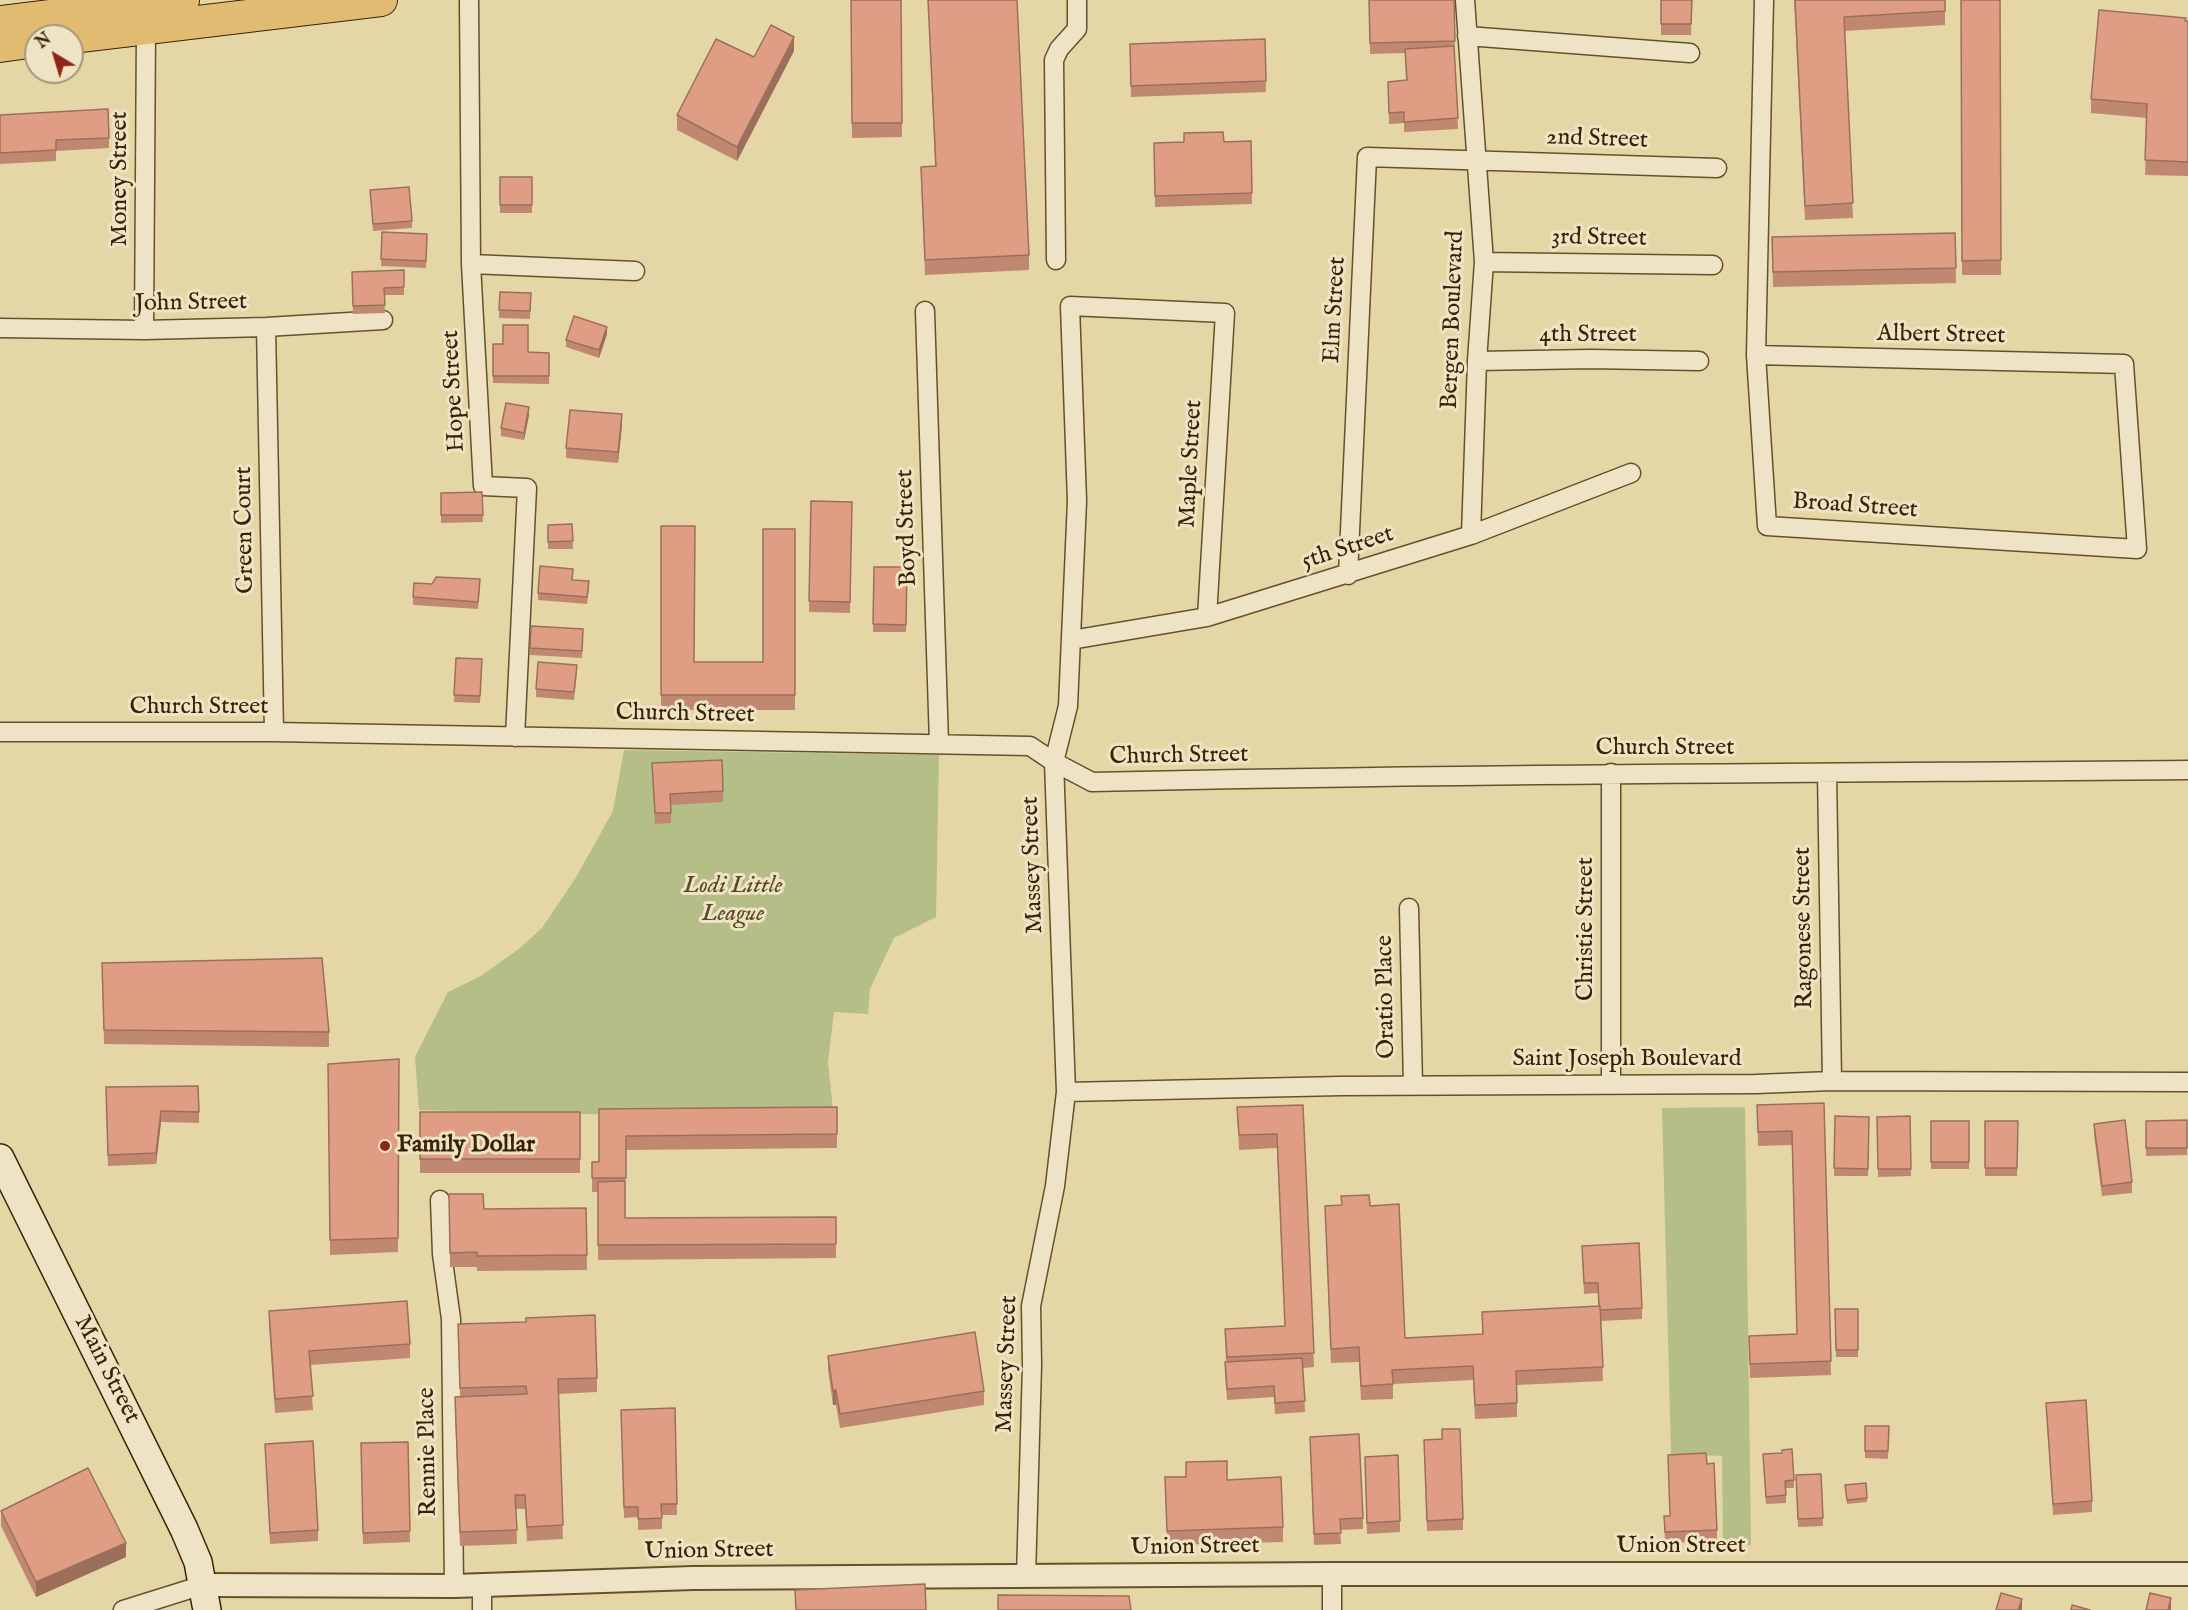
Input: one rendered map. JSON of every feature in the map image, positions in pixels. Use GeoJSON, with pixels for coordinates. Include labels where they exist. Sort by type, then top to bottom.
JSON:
{"type":"FeatureCollection","features":[{"type":"Feature","properties":{"kind":"highway"},"geometry":{"type":"LineString","coordinates":[[0,22],[160,8],[381,0]]}},
{"type":"Feature","properties":{"kind":"highway"},"geometry":{"type":"LineString","coordinates":[[84,33],[160,8]]}},
{"type":"Feature","properties":{"kind":"highway"},"geometry":{"type":"LineString","coordinates":[[0,46],[24,43]]}},
{"type":"Feature","properties":{"kind":"main road","name":"Main Street"},"geometry":{"type":"LineString","coordinates":[[0,1158],[184,1529],[198,1562],[205,1597]]}},
{"type":"Feature","properties":{"kind":"street","name":"Hope Street"},"geometry":{"type":"LineString","coordinates":[[470,0],[471,264],[483,486],[527,488],[515,737]]}},
{"type":"Feature","properties":{"kind":"street"},"geometry":{"type":"LineString","coordinates":[[1056,260],[1054,60],[1059,49],[1077,29],[1077,0]]}},
{"type":"Feature","properties":{"kind":"street","name":"Bergen Boulevard"},"geometry":{"type":"LineString","coordinates":[[1466,0],[1475,160],[1484,262],[1477,361],[1471,535]]}},
{"type":"Feature","properties":{"kind":"street","name":"Broad Street"},"geometry":{"type":"LineString","coordinates":[[1764,0],[1756,355],[1767,526],[2137,549],[2124,364]]}},
{"type":"Feature","properties":{"kind":"street","name":"Money Street"},"geometry":{"type":"LineString","coordinates":[[144,330],[160,8]]}},
{"type":"Feature","properties":{"kind":"street"},"geometry":{"type":"LineString","coordinates":[[1467,36],[1690,53]]}},
{"type":"Feature","properties":{"kind":"street","name":"Elm Street"},"geometry":{"type":"LineString","coordinates":[[1348,575],[1367,157],[1475,160]]}},
{"type":"Feature","properties":{"kind":"street","name":"2nd Street"},"geometry":{"type":"LineString","coordinates":[[1475,160],[1717,168]]}},
{"type":"Feature","properties":{"kind":"street","name":"3rd Street"},"geometry":{"type":"LineString","coordinates":[[1484,262],[1713,265]]}},
{"type":"Feature","properties":{"kind":"street"},"geometry":{"type":"LineString","coordinates":[[471,264],[635,271]]}},
{"type":"Feature","properties":{"kind":"street","name":"Massey Street"},"geometry":{"type":"LineString","coordinates":[[1026,1577],[1032,1365],[1031,1306],[1055,1186],[1066,1092],[1054,762],[1068,706],[1077,501],[1070,306],[1225,313]]}},
{"type":"Feature","properties":{"kind":"street","name":"Boyd Street"},"geometry":{"type":"LineString","coordinates":[[925,311],[939,743]]}},
{"type":"Feature","properties":{"kind":"street","name":"Maple Street"},"geometry":{"type":"LineString","coordinates":[[1208,617],[1225,313]]}},
{"type":"Feature","properties":{"kind":"street","name":"John Street"},"geometry":{"type":"LineString","coordinates":[[0,328],[144,330],[266,327],[383,320]]}},
{"type":"Feature","properties":{"kind":"street","name":"Green Court"},"geometry":{"type":"LineString","coordinates":[[266,327],[274,732]]}},
{"type":"Feature","properties":{"kind":"street","name":"Albert Street"},"geometry":{"type":"LineString","coordinates":[[1756,355],[2124,364]]}},
{"type":"Feature","properties":{"kind":"street","name":"4th Street"},"geometry":{"type":"LineString","coordinates":[[1477,361],[1591,359],[1699,361]]}},
{"type":"Feature","properties":{"kind":"street","name":"5th Street"},"geometry":{"type":"LineString","coordinates":[[1071,640],[1208,617],[1471,535],[1631,474]]}},
{"type":"Feature","properties":{"kind":"street","name":"Church Street"},"geometry":{"type":"LineString","coordinates":[[0,732],[274,732],[1030,746],[1092,782],[1611,773],[1827,774],[2188,770]]}},
{"type":"Feature","properties":{"kind":"street","name":"Christie Street"},"geometry":{"type":"LineString","coordinates":[[1611,773],[1611,1084]]}},
{"type":"Feature","properties":{"kind":"street","name":"Ragonese Street"},"geometry":{"type":"LineString","coordinates":[[1827,774],[1832,1081]]}},
{"type":"Feature","properties":{"kind":"street","name":"Oratio Place"},"geometry":{"type":"LineString","coordinates":[[1409,908],[1413,1085]]}},
{"type":"Feature","properties":{"kind":"street","name":"Saint Joseph Boulevard"},"geometry":{"type":"LineString","coordinates":[[1066,1092],[1413,1085],[1832,1081],[2188,1082]]}},
{"type":"Feature","properties":{"kind":"street","name":"Rennie Place"},"geometry":{"type":"LineString","coordinates":[[440,1200],[442,1254],[451,1319],[454,1586]]}},
{"type":"Feature","properties":{"kind":"street"},"geometry":{"type":"LineString","coordinates":[[1332,1574],[1332,1610]]}},
{"type":"Feature","properties":{"kind":"street","name":"Union Street"},"geometry":{"type":"LineString","coordinates":[[205,1597],[482,1584],[693,1578],[1332,1574],[2188,1574]]}},
{"type":"Feature","properties":{"kind":"street"},"geometry":{"type":"LineString","coordinates":[[482,1584],[482,1610]]}},
{"type":"Feature","properties":{"kind":"street"},"geometry":{"type":"LineString","coordinates":[[123,1610],[205,1597]]}},
{"type":"Feature","properties":{"kind":"green space","name":"Lodi Little League"},"geometry":{"type":"Polygon","coordinates":[[[624,750],[939,755],[936,917],[894,938],[870,989],[868,1014],[834,1012],[828,1062],[834,1120],[419,1110],[415,1057],[448,992],[481,976],[520,948],[542,928],[575,879],[613,811],[624,750]]]}},
{"type":"Feature","properties":{"kind":"green space"},"geometry":{"type":"Polygon","coordinates":[[[1745,1107],[1751,1545],[1723,1546],[1722,1456],[1671,1454],[1662,1108],[1745,1107]]]}},
{"type":"Feature","properties":{"kind":"building"},"geometry":{"type":"Polygon","coordinates":[[[851,0],[901,0],[902,123],[852,123],[851,0]]]}},
{"type":"Feature","properties":{"kind":"building"},"geometry":{"type":"Polygon","coordinates":[[[928,0],[1017,0],[1029,255],[925,260],[921,167],[936,166],[928,0]]]}},
{"type":"Feature","properties":{"kind":"building"},"geometry":{"type":"Polygon","coordinates":[[[1369,0],[1454,0],[1455,41],[1370,43],[1369,0]]]}},
{"type":"Feature","properties":{"kind":"building"},"geometry":{"type":"Polygon","coordinates":[[[1661,0],[1692,0],[1691,24],[1661,24],[1661,0]]]}},
{"type":"Feature","properties":{"kind":"building"},"geometry":{"type":"Polygon","coordinates":[[[1795,0],[1945,0],[1945,11],[1844,17],[1853,203],[1805,206],[1795,0]]]}},
{"type":"Feature","properties":{"kind":"building"},"geometry":{"type":"Polygon","coordinates":[[[1961,0],[2000,0],[2001,260],[1962,261],[1961,0]]]}},
{"type":"Feature","properties":{"kind":"building"},"geometry":{"type":"Polygon","coordinates":[[[2099,10],[2186,18],[2185,21],[2188,21],[2188,162],[2145,160],[2147,104],[2091,99],[2099,10]]]}},
{"type":"Feature","properties":{"kind":"building"},"geometry":{"type":"Polygon","coordinates":[[[771,25],[794,37],[737,147],[677,115],[716,39],[754,57],[771,25]]]}},
{"type":"Feature","properties":{"kind":"building"},"geometry":{"type":"Polygon","coordinates":[[[1265,39],[1266,81],[1131,86],[1130,44],[1265,39]]]}},
{"type":"Feature","properties":{"kind":"building"},"geometry":{"type":"Polygon","coordinates":[[[1454,46],[1458,118],[1404,122],[1404,112],[1389,113],[1388,82],[1407,80],[1405,49],[1454,46]]]}},
{"type":"Feature","properties":{"kind":"building"},"geometry":{"type":"Polygon","coordinates":[[[108,109],[109,138],[56,140],[56,150],[0,153],[0,115],[108,109]]]}},
{"type":"Feature","properties":{"kind":"building"},"geometry":{"type":"Polygon","coordinates":[[[1223,132],[1224,142],[1251,141],[1252,193],[1155,196],[1154,143],[1184,142],[1184,133],[1223,132]]]}},
{"type":"Feature","properties":{"kind":"building"},"geometry":{"type":"Polygon","coordinates":[[[500,177],[532,177],[532,205],[500,205],[500,177]]]}},
{"type":"Feature","properties":{"kind":"building"},"geometry":{"type":"Polygon","coordinates":[[[409,187],[412,221],[373,224],[370,190],[409,187]]]}},
{"type":"Feature","properties":{"kind":"building"},"geometry":{"type":"Polygon","coordinates":[[[382,232],[427,234],[426,261],[381,259],[382,232]]]}},
{"type":"Feature","properties":{"kind":"building"},"geometry":{"type":"Polygon","coordinates":[[[1955,233],[1956,268],[1773,272],[1772,237],[1955,233]]]}},
{"type":"Feature","properties":{"kind":"building"},"geometry":{"type":"Polygon","coordinates":[[[404,270],[404,287],[384,288],[385,305],[353,306],[352,272],[404,270]]]}},
{"type":"Feature","properties":{"kind":"building"},"geometry":{"type":"Polygon","coordinates":[[[500,292],[531,293],[530,311],[499,310],[500,292]]]}},
{"type":"Feature","properties":{"kind":"building"},"geometry":{"type":"Polygon","coordinates":[[[574,316],[607,327],[599,350],[566,340],[574,316]]]}},
{"type":"Feature","properties":{"kind":"building"},"geometry":{"type":"Polygon","coordinates":[[[503,325],[528,325],[528,352],[549,353],[549,376],[493,376],[493,344],[503,344],[503,325]]]}},
{"type":"Feature","properties":{"kind":"building"},"geometry":{"type":"Polygon","coordinates":[[[506,403],[529,407],[524,433],[501,428],[506,403]]]}},
{"type":"Feature","properties":{"kind":"building"},"geometry":{"type":"Polygon","coordinates":[[[570,410],[622,414],[618,452],[566,448],[570,410]]]}},
{"type":"Feature","properties":{"kind":"building"},"geometry":{"type":"Polygon","coordinates":[[[482,492],[483,515],[441,515],[441,493],[482,492]]]}},
{"type":"Feature","properties":{"kind":"building"},"geometry":{"type":"Polygon","coordinates":[[[811,501],[852,502],[850,602],[809,601],[811,501]]]}},
{"type":"Feature","properties":{"kind":"building"},"geometry":{"type":"Polygon","coordinates":[[[572,524],[573,541],[548,542],[548,525],[572,524]]]}},
{"type":"Feature","properties":{"kind":"building"},"geometry":{"type":"Polygon","coordinates":[[[661,526],[695,526],[694,662],[763,662],[763,529],[795,529],[795,695],[661,695],[661,526]]]}},
{"type":"Feature","properties":{"kind":"building"},"geometry":{"type":"Polygon","coordinates":[[[540,566],[573,569],[572,580],[589,581],[587,597],[538,593],[540,566]]]}},
{"type":"Feature","properties":{"kind":"building"},"geometry":{"type":"Polygon","coordinates":[[[874,567],[907,567],[906,625],[873,624],[874,567]]]}},
{"type":"Feature","properties":{"kind":"building"},"geometry":{"type":"Polygon","coordinates":[[[436,577],[480,579],[478,602],[413,597],[414,583],[432,584],[436,577]]]}},
{"type":"Feature","properties":{"kind":"building"},"geometry":{"type":"Polygon","coordinates":[[[531,626],[583,629],[582,651],[530,648],[531,626]]]}},
{"type":"Feature","properties":{"kind":"building"},"geometry":{"type":"Polygon","coordinates":[[[456,658],[482,659],[480,696],[454,695],[456,658]]]}},
{"type":"Feature","properties":{"kind":"building"},"geometry":{"type":"Polygon","coordinates":[[[538,662],[577,665],[574,692],[536,689],[538,662]]]}},
{"type":"Feature","properties":{"kind":"building"},"geometry":{"type":"Polygon","coordinates":[[[722,760],[723,791],[670,794],[671,813],[655,813],[652,763],[722,760]]]}},
{"type":"Feature","properties":{"kind":"building"},"geometry":{"type":"Polygon","coordinates":[[[322,958],[329,1032],[104,1030],[102,963],[322,958]]]}},
{"type":"Feature","properties":{"kind":"building"},"geometry":{"type":"Polygon","coordinates":[[[399,1059],[398,1238],[330,1240],[328,1064],[399,1059]]]}},
{"type":"Feature","properties":{"kind":"building"},"geometry":{"type":"Polygon","coordinates":[[[198,1086],[199,1112],[161,1111],[156,1153],[108,1155],[106,1087],[198,1086]]]}},
{"type":"Feature","properties":{"kind":"building"},"geometry":{"type":"Polygon","coordinates":[[[1824,1103],[1831,1361],[1750,1364],[1749,1336],[1797,1334],[1792,1131],[1758,1132],[1757,1105],[1824,1103]]]}},
{"type":"Feature","properties":{"kind":"building"},"geometry":{"type":"Polygon","coordinates":[[[1303,1105],[1314,1353],[1227,1357],[1225,1329],[1285,1326],[1277,1134],[1239,1135],[1237,1107],[1303,1105]]]}},
{"type":"Feature","properties":{"kind":"building"},"geometry":{"type":"Polygon","coordinates":[[[837,1107],[837,1134],[626,1136],[626,1178],[592,1178],[592,1162],[599,1162],[599,1109],[837,1107]]]}},
{"type":"Feature","properties":{"kind":"building"},"geometry":{"type":"Polygon","coordinates":[[[420,1112],[580,1112],[580,1159],[420,1159],[420,1112]]]}},
{"type":"Feature","properties":{"kind":"building"},"geometry":{"type":"Polygon","coordinates":[[[1835,1116],[1869,1117],[1868,1169],[1834,1168],[1835,1116]]]}},
{"type":"Feature","properties":{"kind":"building"},"geometry":{"type":"Polygon","coordinates":[[[1910,1116],[1911,1169],[1878,1169],[1877,1117],[1910,1116]]]}},
{"type":"Feature","properties":{"kind":"building"},"geometry":{"type":"Polygon","coordinates":[[[2125,1120],[2132,1182],[2102,1186],[2094,1124],[2125,1120]]]}},
{"type":"Feature","properties":{"kind":"building"},"geometry":{"type":"Polygon","coordinates":[[[2187,1120],[2187,1148],[2146,1148],[2146,1121],[2187,1120]]]}},
{"type":"Feature","properties":{"kind":"building"},"geometry":{"type":"Polygon","coordinates":[[[1931,1121],[1969,1121],[1969,1162],[1931,1162],[1931,1121]]]}},
{"type":"Feature","properties":{"kind":"building"},"geometry":{"type":"Polygon","coordinates":[[[1985,1121],[2018,1121],[2017,1168],[1985,1168],[1985,1121]]]}},
{"type":"Feature","properties":{"kind":"building"},"geometry":{"type":"Polygon","coordinates":[[[625,1181],[625,1218],[836,1217],[836,1244],[598,1245],[598,1182],[625,1181]]]}},
{"type":"Feature","properties":{"kind":"building"},"geometry":{"type":"Polygon","coordinates":[[[449,1194],[483,1194],[484,1209],[586,1208],[587,1255],[477,1256],[477,1252],[450,1253],[449,1194]]]}},
{"type":"Feature","properties":{"kind":"building"},"geometry":{"type":"Polygon","coordinates":[[[1369,1195],[1370,1206],[1399,1204],[1405,1338],[1483,1334],[1482,1312],[1600,1306],[1603,1367],[1516,1371],[1517,1403],[1475,1405],[1473,1366],[1392,1370],[1393,1384],[1361,1386],[1359,1347],[1331,1349],[1325,1206],[1342,1205],[1341,1196],[1369,1195]]]}},
{"type":"Feature","properties":{"kind":"building"},"geometry":{"type":"Polygon","coordinates":[[[1639,1243],[1642,1308],[1600,1310],[1598,1283],[1584,1283],[1582,1246],[1639,1243]]]}},
{"type":"Feature","properties":{"kind":"building"},"geometry":{"type":"Polygon","coordinates":[[[407,1301],[410,1344],[309,1351],[313,1396],[275,1399],[269,1311],[407,1301]]]}},
{"type":"Feature","properties":{"kind":"building"},"geometry":{"type":"Polygon","coordinates":[[[1835,1309],[1858,1309],[1858,1350],[1836,1350],[1835,1309]]]}},
{"type":"Feature","properties":{"kind":"building"},"geometry":{"type":"Polygon","coordinates":[[[595,1315],[597,1378],[558,1379],[563,1525],[527,1527],[525,1495],[515,1495],[517,1530],[460,1532],[455,1397],[527,1394],[526,1386],[460,1388],[458,1324],[526,1322],[526,1318],[595,1315]]]}},
{"type":"Feature","properties":{"kind":"building"},"geometry":{"type":"Polygon","coordinates":[[[975,1332],[984,1391],[840,1414],[836,1390],[833,1391],[828,1356],[975,1332]]]}},
{"type":"Feature","properties":{"kind":"building"},"geometry":{"type":"Polygon","coordinates":[[[1302,1358],[1305,1401],[1275,1403],[1274,1386],[1227,1389],[1225,1362],[1302,1358]]]}},
{"type":"Feature","properties":{"kind":"building"},"geometry":{"type":"Polygon","coordinates":[[[2086,1400],[2092,1501],[2053,1504],[2046,1403],[2086,1400]]]}},
{"type":"Feature","properties":{"kind":"building"},"geometry":{"type":"Polygon","coordinates":[[[675,1408],[677,1504],[661,1504],[662,1518],[638,1519],[638,1507],[624,1507],[621,1410],[675,1408]]]}},
{"type":"Feature","properties":{"kind":"building"},"geometry":{"type":"Polygon","coordinates":[[[1865,1426],[1889,1426],[1888,1451],[1865,1451],[1865,1426]]]}},
{"type":"Feature","properties":{"kind":"building"},"geometry":{"type":"Polygon","coordinates":[[[1442,1429],[1460,1429],[1463,1519],[1427,1521],[1424,1440],[1442,1439],[1442,1429]]]}},
{"type":"Feature","properties":{"kind":"building"},"geometry":{"type":"Polygon","coordinates":[[[1359,1434],[1363,1518],[1340,1519],[1341,1533],[1314,1534],[1310,1437],[1359,1434]]]}},
{"type":"Feature","properties":{"kind":"building"},"geometry":{"type":"Polygon","coordinates":[[[313,1441],[318,1530],[270,1533],[265,1444],[313,1441]]]}},
{"type":"Feature","properties":{"kind":"building"},"geometry":{"type":"Polygon","coordinates":[[[408,1442],[410,1531],[363,1533],[361,1443],[408,1442]]]}},
{"type":"Feature","properties":{"kind":"building"},"geometry":{"type":"Polygon","coordinates":[[[1792,1449],[1794,1480],[1785,1481],[1786,1495],[1766,1497],[1763,1454],[1782,1453],[1782,1450],[1792,1449]]]}},
{"type":"Feature","properties":{"kind":"building"},"geometry":{"type":"Polygon","coordinates":[[[1706,1453],[1707,1464],[1714,1463],[1717,1530],[1665,1532],[1664,1516],[1670,1516],[1668,1455],[1706,1453]]]}},
{"type":"Feature","properties":{"kind":"building"},"geometry":{"type":"Polygon","coordinates":[[[1398,1455],[1400,1521],[1367,1523],[1365,1457],[1398,1455]]]}},
{"type":"Feature","properties":{"kind":"building"},"geometry":{"type":"Polygon","coordinates":[[[1227,1461],[1227,1480],[1281,1477],[1283,1527],[1167,1531],[1165,1477],[1186,1477],[1186,1462],[1227,1461]]]}},
{"type":"Feature","properties":{"kind":"building"},"geometry":{"type":"Polygon","coordinates":[[[88,1468],[126,1543],[36,1582],[1,1511],[88,1468]]]}},
{"type":"Feature","properties":{"kind":"building"},"geometry":{"type":"Polygon","coordinates":[[[1821,1474],[1823,1518],[1798,1519],[1796,1475],[1821,1474]]]}},
{"type":"Feature","properties":{"kind":"building"},"geometry":{"type":"Polygon","coordinates":[[[1866,1483],[1867,1498],[1847,1500],[1845,1485],[1866,1483]]]}},
{"type":"Feature","properties":{"kind":"building"},"geometry":{"type":"Polygon","coordinates":[[[925,1584],[926,1610],[796,1610],[795,1590],[925,1584]]]}},
{"type":"Feature","properties":{"kind":"building"},"geometry":{"type":"Polygon","coordinates":[[[2001,1593],[2022,1599],[2018,1610],[1996,1610],[2001,1593]]]}},
{"type":"Feature","properties":{"kind":"building"},"geometry":{"type":"Polygon","coordinates":[[[2150,1593],[2171,1598],[2168,1610],[2146,1610],[2150,1593]]]}},
{"type":"Feature","properties":{"kind":"building"},"geometry":{"type":"Polygon","coordinates":[[[998,1595],[1129,1596],[1131,1610],[998,1610],[998,1595]]]}},
{"type":"Feature","properties":{"kind":"building"},"geometry":{"type":"Polygon","coordinates":[[[2072,1605],[2090,1610],[2071,1610],[2072,1605]]]}},
{"type":"Feature","properties":{"kind":"place","name":"Family Dollar"},"geometry":{"type":"Point","coordinates":[385,1146]}}]}
